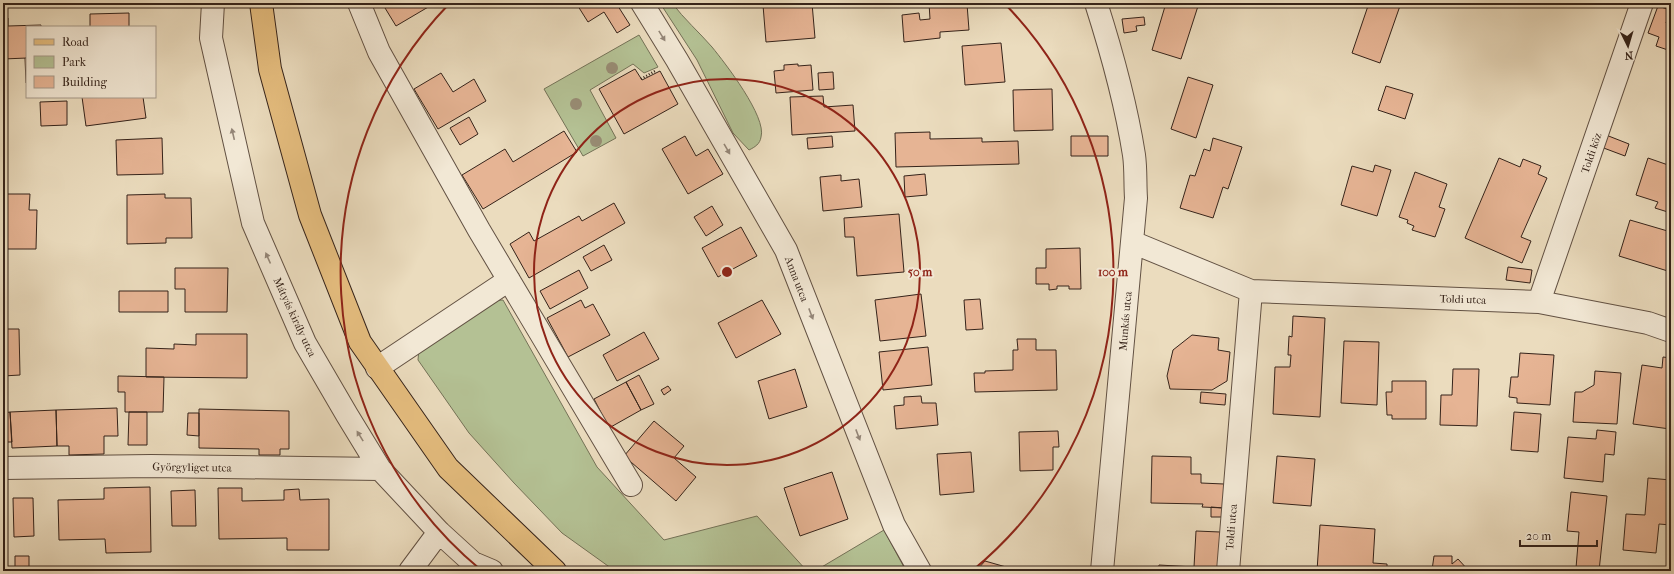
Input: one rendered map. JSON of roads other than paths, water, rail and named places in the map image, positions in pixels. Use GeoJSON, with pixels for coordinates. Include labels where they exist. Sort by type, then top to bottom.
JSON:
{"type":"FeatureCollection","features":[{"type":"Feature","properties":{"kind":"main road"},"geometry":{"type":"LineString","coordinates":[[261,3],[270,69],[310,215],[360,342],[448,468],[551,570]]}},
{"type":"Feature","properties":{"kind":"street","name":"Mátyás király utca"},"geometry":{"type":"LineString","coordinates":[[213,3],[211,38],[252,223],[305,343],[380,469],[439,532],[473,563],[492,571]]}},
{"type":"Feature","properties":{"kind":"street"},"geometry":{"type":"LineString","coordinates":[[358,3],[379,52],[479,230],[631,485]]}},
{"type":"Feature","properties":{"kind":"street","name":"Anna utca"},"geometry":{"type":"LineString","coordinates":[[642,3],[677,60],[786,250],[894,525],[920,571]]}},
{"type":"Feature","properties":{"kind":"street","name":"Munkás utca"},"geometry":{"type":"LineString","coordinates":[[1096,3],[1110,49],[1134,156],[1136,198],[1102,571]]}},
{"type":"Feature","properties":{"kind":"street","name":"Toldi köz"},"geometry":{"type":"LineString","coordinates":[[1539,302],[1642,3]]}},
{"type":"Feature","properties":{"kind":"street","name":"Toldi utca"},"geometry":{"type":"LineString","coordinates":[[1132,242],[1251,292],[1539,302],[1648,323],[1671,331]]}},
{"type":"Feature","properties":{"kind":"street"},"geometry":{"type":"LineString","coordinates":[[377,368],[509,280]]}},
{"type":"Feature","properties":{"kind":"street","name":"Toldi utca"},"geometry":{"type":"LineString","coordinates":[[1228,571],[1251,292]]}},
{"type":"Feature","properties":{"kind":"street","name":"Györgyliget utca"},"geometry":{"type":"LineString","coordinates":[[3,468],[151,466],[380,469]]}},
{"type":"Feature","properties":{"kind":"street"},"geometry":{"type":"LineString","coordinates":[[410,571],[439,532]]}}]}
